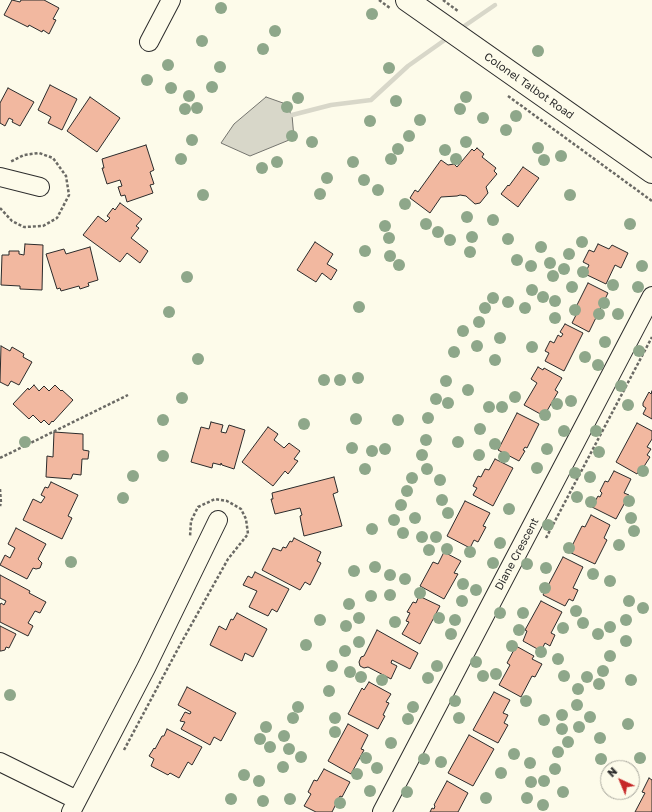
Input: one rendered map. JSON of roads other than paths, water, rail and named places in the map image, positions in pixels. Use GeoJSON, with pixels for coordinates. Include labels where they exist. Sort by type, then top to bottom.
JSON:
{"type":"FeatureCollection","features":[{"type":"Feature","properties":{"kind":"main road","name":"Colonel Talbot Road"},"geometry":{"type":"LineString","coordinates":[[407,0],[652,172]]}},
{"type":"Feature","properties":{"kind":"street"},"geometry":{"type":"LineString","coordinates":[[149,42],[171,0]]}},
{"type":"Feature","properties":{"kind":"street"},"geometry":{"type":"LineString","coordinates":[[0,177],[40,187]]}},
{"type":"Feature","properties":{"kind":"street","name":"Diane Crescent"},"geometry":{"type":"LineString","coordinates":[[382,812],[652,296]]}},
{"type":"Feature","properties":{"kind":"street"},"geometry":{"type":"LineString","coordinates":[[0,762],[74,806],[146,668],[218,520]]}},
{"type":"Feature","properties":{"kind":"waterway"},"geometry":{"type":"LineString","coordinates":[[460,29],[495,5]]}},
{"type":"Feature","properties":{"kind":"waterway"},"geometry":{"type":"LineString","coordinates":[[292,115],[331,105],[371,100],[408,66],[449,37]]}}]}
